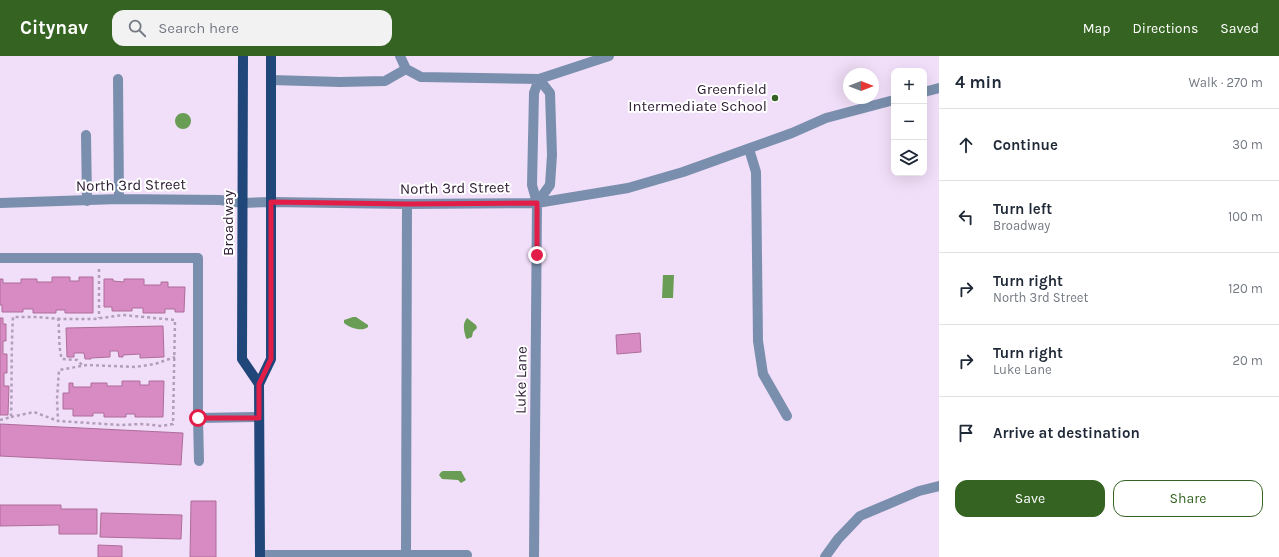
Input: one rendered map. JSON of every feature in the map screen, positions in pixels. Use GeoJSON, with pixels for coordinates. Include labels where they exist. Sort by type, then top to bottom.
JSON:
{"type":"FeatureCollection","features":[{"type":"Feature","properties":{"kind":"main road","name":"Broadway"},"geometry":{"type":"LineString","coordinates":[[243,56],[242,358],[259,384]]}},
{"type":"Feature","properties":{"kind":"main road"},"geometry":{"type":"LineString","coordinates":[[260,556],[259,384],[271,359],[271,56]]}},
{"type":"Feature","properties":{"kind":"street"},"geometry":{"type":"LineString","coordinates":[[400,56],[406,69],[421,77],[539,78],[609,56]]}},
{"type":"Feature","properties":{"kind":"street"},"geometry":{"type":"LineString","coordinates":[[271,80],[340,82],[385,81],[406,69]]}},
{"type":"Feature","properties":{"kind":"street"},"geometry":{"type":"LineString","coordinates":[[537,203],[550,185],[552,155],[550,93],[539,78]]}},
{"type":"Feature","properties":{"kind":"street","name":"Luke Lane"},"geometry":{"type":"LineString","coordinates":[[534,557],[537,203],[532,185],[534,93],[539,78]]}},
{"type":"Feature","properties":{"kind":"street"},"geometry":{"type":"LineString","coordinates":[[118,79],[119,200]]}},
{"type":"Feature","properties":{"kind":"street"},"geometry":{"type":"LineString","coordinates":[[927,91],[939,88]]}},
{"type":"Feature","properties":{"kind":"street","name":"North 3rd Street"},"geometry":{"type":"LineString","coordinates":[[0,203],[87,200],[220,200],[243,203],[537,203],[628,188],[683,172],[749,149],[792,133],[826,118],[891,101]]}},
{"type":"Feature","properties":{"kind":"street"},"geometry":{"type":"LineString","coordinates":[[86,135],[87,200]]}},
{"type":"Feature","properties":{"kind":"street"},"geometry":{"type":"LineString","coordinates":[[749,149],[756,172],[758,341],[764,374],[787,416]]}},
{"type":"Feature","properties":{"kind":"street"},"geometry":{"type":"LineString","coordinates":[[406,555],[407,204]]}},
{"type":"Feature","properties":{"kind":"street"},"geometry":{"type":"LineString","coordinates":[[0,258],[198,258],[199,461]]}},
{"type":"Feature","properties":{"kind":"street"},"geometry":{"type":"LineString","coordinates":[[198,418],[259,418]]}},
{"type":"Feature","properties":{"kind":"street"},"geometry":{"type":"LineString","coordinates":[[825,557],[838,539],[860,516],[919,492],[939,486]]}},
{"type":"Feature","properties":{"kind":"street"},"geometry":{"type":"LineString","coordinates":[[260,556],[467,555]]}},
{"type":"Feature","properties":{"kind":"path"},"geometry":{"type":"LineString","coordinates":[[99,258],[99,318]]}},
{"type":"Feature","properties":{"kind":"path"},"geometry":{"type":"LineString","coordinates":[[0,420],[12,418],[34,412],[58,421],[121,425],[141,424],[162,426],[172,424],[175,320],[124,316],[99,318],[58,318],[37,316],[13,317],[12,418]]}},
{"type":"Feature","properties":{"kind":"path"},"geometry":{"type":"LineString","coordinates":[[58,318],[60,335],[59,350],[62,359],[77,360],[82,365]]}},
{"type":"Feature","properties":{"kind":"path"},"geometry":{"type":"LineString","coordinates":[[58,421],[57,399],[59,370],[82,365],[135,367],[156,364],[175,357]]}},
{"type":"Feature","properties":{"kind":"shaded area"},"geometry":{"type":"Polygon","coordinates":[[[183,113],[190,118],[191,121],[186,128],[183,129],[176,124],[175,121],[180,114],[183,113]]]}},
{"type":"Feature","properties":{"kind":"shaded area"},"geometry":{"type":"Polygon","coordinates":[[[663,275],[674,275],[673,298],[662,298],[663,275]]]}},
{"type":"Feature","properties":{"kind":"shaded area"},"geometry":{"type":"Polygon","coordinates":[[[356,317],[368,325],[368,327],[356,329],[344,323],[344,320],[356,317]]]}},
{"type":"Feature","properties":{"kind":"shaded area"},"geometry":{"type":"Polygon","coordinates":[[[467,318],[476,325],[477,328],[473,332],[472,337],[467,339],[465,335],[464,323],[467,318]]]}},
{"type":"Feature","properties":{"kind":"shaded area"},"geometry":{"type":"Polygon","coordinates":[[[443,471],[461,471],[466,480],[461,483],[458,480],[442,479],[439,475],[443,471]]]}},
{"type":"Feature","properties":{"kind":"building"},"geometry":{"type":"Polygon","coordinates":[[[52,277],[70,277],[70,281],[79,281],[79,277],[93,277],[93,313],[65,313],[65,310],[56,310],[56,313],[33,313],[33,309],[23,309],[23,312],[2,312],[2,305],[0,305],[0,279],[3,279],[3,283],[21,283],[21,279],[37,279],[37,282],[52,282],[52,277]]]}},
{"type":"Feature","properties":{"kind":"building"},"geometry":{"type":"Polygon","coordinates":[[[104,279],[113,279],[113,281],[124,282],[124,279],[144,279],[144,285],[161,285],[161,282],[168,282],[168,287],[185,287],[184,312],[175,312],[175,309],[165,309],[165,313],[143,313],[143,308],[132,308],[132,311],[112,311],[112,307],[104,307],[104,279]]]}},
{"type":"Feature","properties":{"kind":"building"},"geometry":{"type":"Polygon","coordinates":[[[0,318],[3,318],[3,324],[6,324],[6,341],[3,341],[3,354],[7,354],[7,373],[4,373],[4,386],[9,386],[8,415],[0,415],[0,318]]]}},
{"type":"Feature","properties":{"kind":"building"},"geometry":{"type":"Polygon","coordinates":[[[163,326],[164,357],[140,358],[140,354],[123,355],[123,357],[119,357],[118,351],[110,351],[110,357],[85,359],[84,353],[74,353],[74,357],[67,357],[66,328],[163,326]]]}},
{"type":"Feature","properties":{"kind":"building"},"geometry":{"type":"Polygon","coordinates":[[[640,333],[641,352],[617,354],[616,335],[640,333]]]}},
{"type":"Feature","properties":{"kind":"building"},"geometry":{"type":"Polygon","coordinates":[[[122,381],[140,381],[140,385],[149,385],[149,381],[164,381],[163,417],[135,417],[135,414],[126,414],[126,417],[104,417],[104,413],[93,413],[93,416],[73,416],[73,409],[63,409],[63,393],[69,393],[69,383],[73,383],[73,387],[91,387],[91,383],[107,383],[107,386],[122,386],[122,381]]]}},
{"type":"Feature","properties":{"kind":"building"},"geometry":{"type":"Polygon","coordinates":[[[0,424],[183,433],[181,465],[0,456],[0,424]]]}},
{"type":"Feature","properties":{"kind":"building"},"geometry":{"type":"Polygon","coordinates":[[[191,501],[216,501],[216,557],[190,557],[191,501]]]}},
{"type":"Feature","properties":{"kind":"building"},"geometry":{"type":"Polygon","coordinates":[[[0,505],[61,505],[61,509],[97,509],[97,534],[59,534],[59,525],[0,526],[0,505]]]}},
{"type":"Feature","properties":{"kind":"building"},"geometry":{"type":"Polygon","coordinates":[[[101,513],[182,515],[181,539],[100,537],[101,513]]]}},
{"type":"Feature","properties":{"kind":"building"},"geometry":{"type":"Polygon","coordinates":[[[98,545],[122,546],[122,557],[98,557],[98,545]]]}},
{"type":"Feature","properties":{"kind":"place","name":"Greenfield Intermediate School"},"geometry":{"type":"Point","coordinates":[775,98]}},
{"type":"Feature","properties":{"kind":"route"},"geometry":{"type":"LineString","coordinates":[[198,418],[259,418],[259,384],[271,359],[271,202],[407,204],[537,203],[537,255]]}}]}
